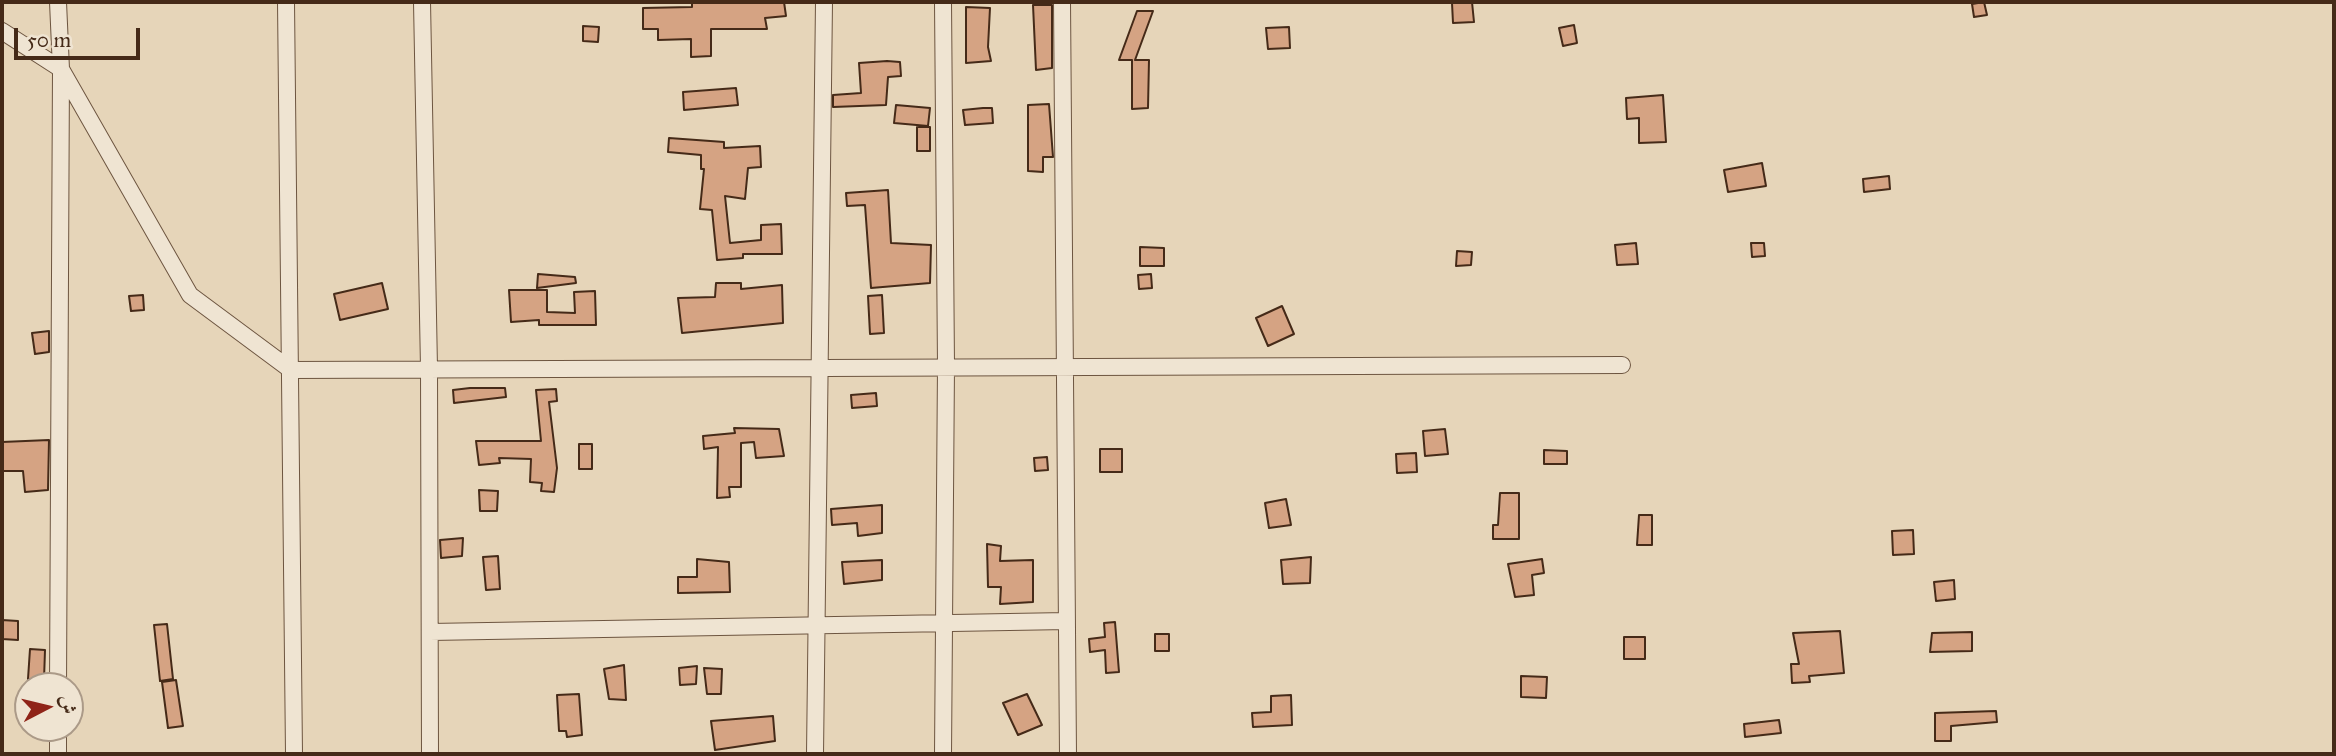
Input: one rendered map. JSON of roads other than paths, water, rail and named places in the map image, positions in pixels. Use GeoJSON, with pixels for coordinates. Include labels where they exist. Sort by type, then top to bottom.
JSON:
{"type":"FeatureCollection","features":[{"type":"Feature","properties":{"kind":"street"},"geometry":{"type":"LineString","coordinates":[[58,2],[61,69],[58,672]]}},
{"type":"Feature","properties":{"kind":"street"},"geometry":{"type":"LineString","coordinates":[[286,2],[294,754]]}},
{"type":"Feature","properties":{"kind":"street"},"geometry":{"type":"LineString","coordinates":[[422,2],[429,368],[430,754]]}},
{"type":"Feature","properties":{"kind":"street"},"geometry":{"type":"LineString","coordinates":[[815,754],[824,2]]}},
{"type":"Feature","properties":{"kind":"street"},"geometry":{"type":"LineString","coordinates":[[943,2],[946,366],[943,754]]}},
{"type":"Feature","properties":{"kind":"street"},"geometry":{"type":"LineString","coordinates":[[1062,2],[1068,754]]}},
{"type":"Feature","properties":{"kind":"street"},"geometry":{"type":"LineString","coordinates":[[2,31],[61,69],[190,295],[290,370],[1622,365]]}},
{"type":"Feature","properties":{"kind":"street"},"geometry":{"type":"LineString","coordinates":[[430,632],[1067,621]]}}]}
